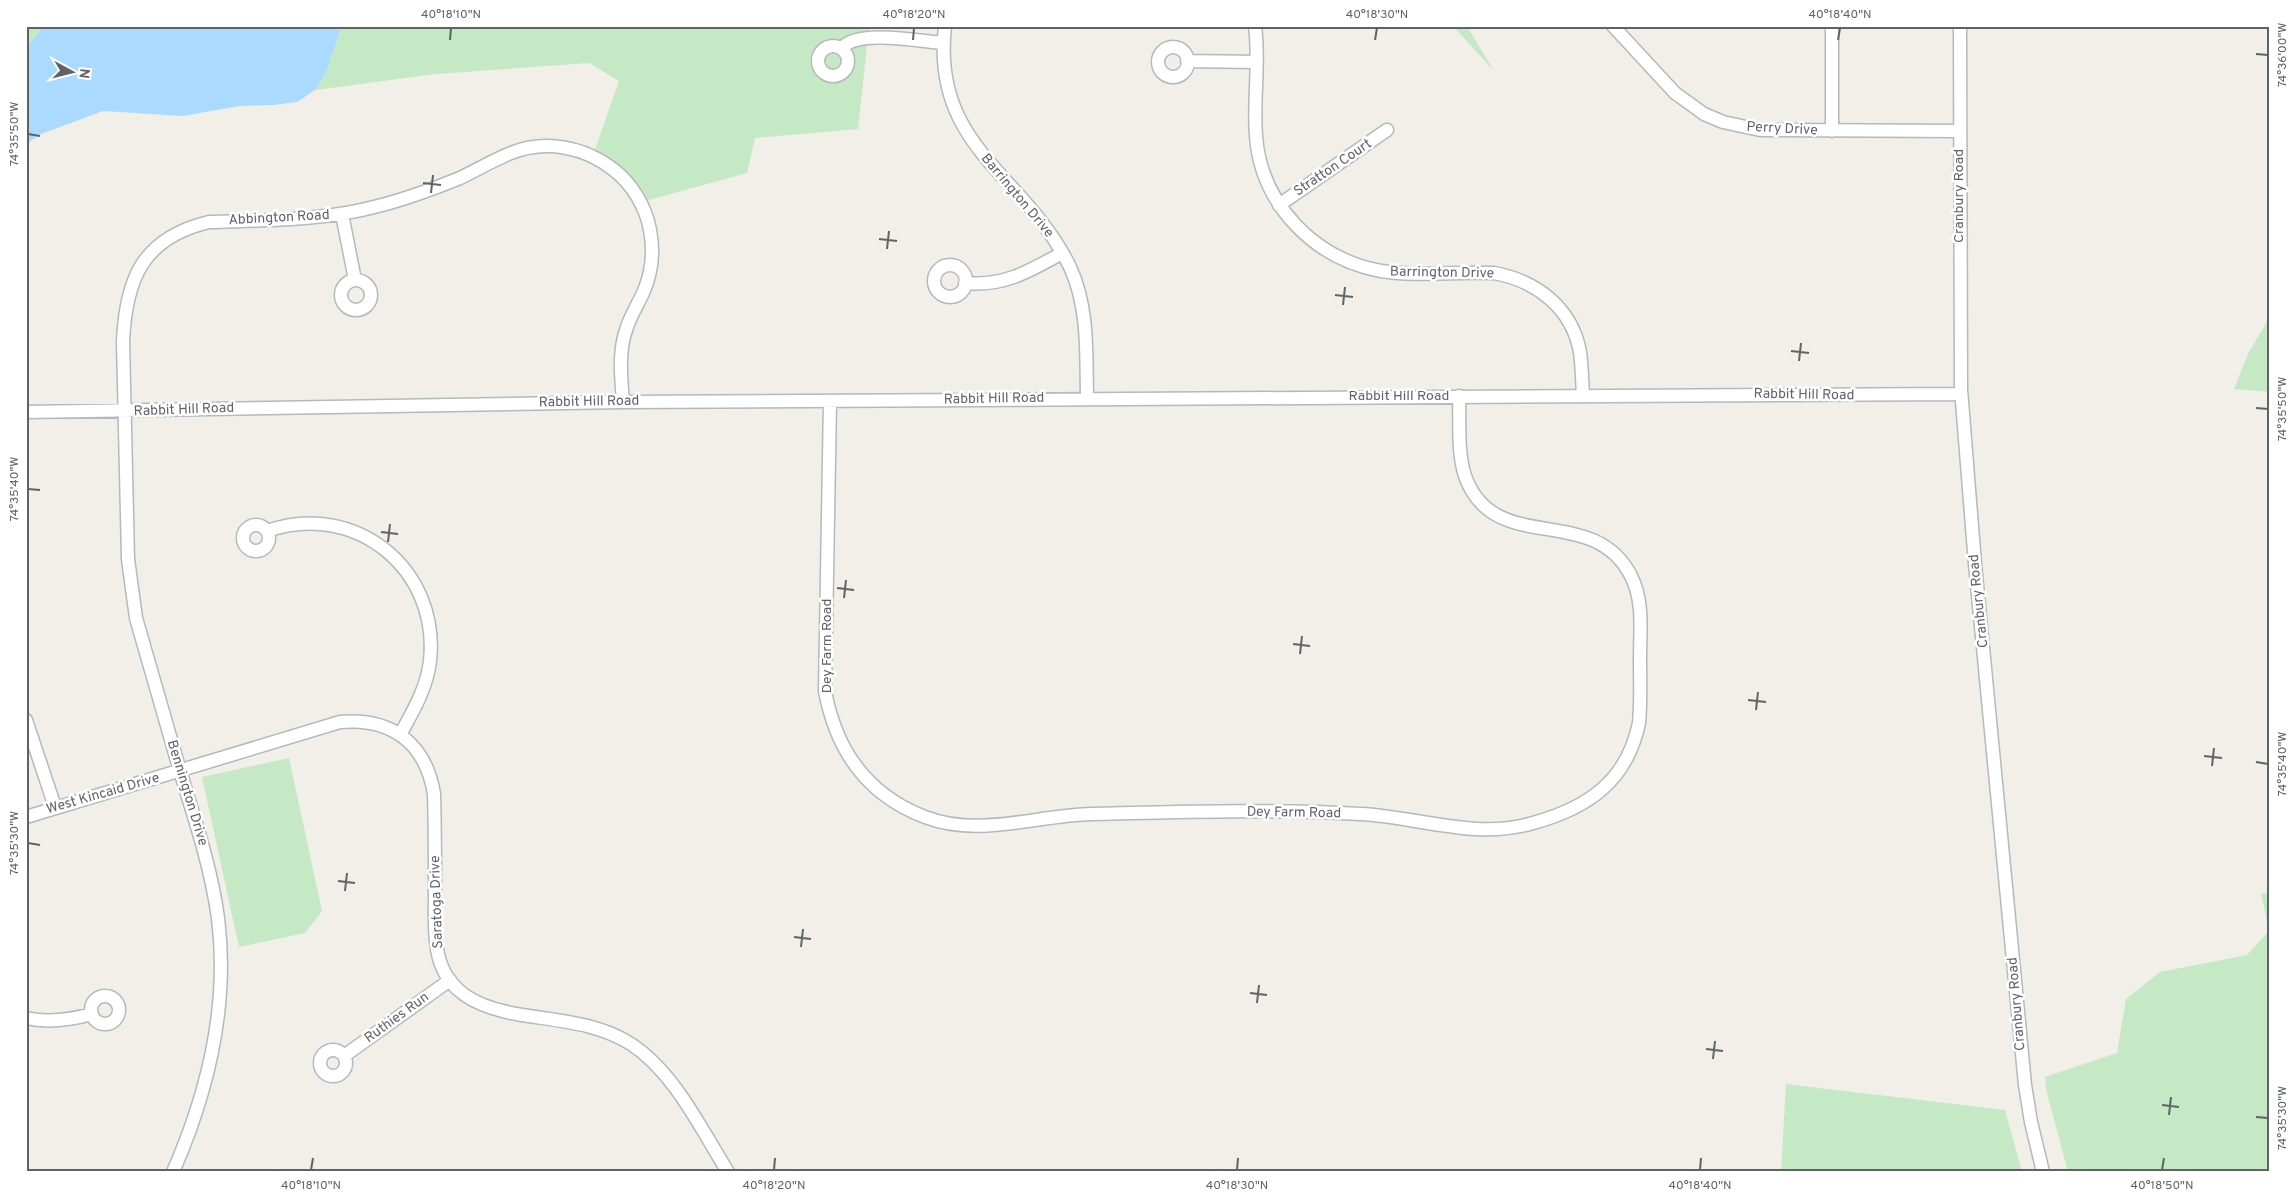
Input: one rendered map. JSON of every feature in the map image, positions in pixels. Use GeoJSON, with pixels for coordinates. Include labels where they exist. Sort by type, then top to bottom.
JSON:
{"type":"FeatureCollection","features":[{"type":"Feature","properties":{"kind":"street","name":"Barrington Drive"},"geometry":{"type":"LineString","coordinates":[[945,26],[943,43],[946,82],[959,121],[980,153],[1045,226],[1062,253],[1073,277],[1083,311],[1086,334],[1087,398]]}},
{"type":"Feature","properties":{"kind":"street","name":"Barrington Drive"},"geometry":{"type":"LineString","coordinates":[[1254,26],[1257,62],[1256,126],[1258,154],[1263,174],[1278,205],[1298,229],[1311,240],[1340,258],[1361,266],[1400,273],[1494,273],[1510,276],[1539,289],[1561,310],[1575,336],[1580,353],[1583,395]]}},
{"type":"Feature","properties":{"kind":"street","name":"Perry Drive"},"geometry":{"type":"LineString","coordinates":[[1613,26],[1675,93],[1704,114],[1723,122],[1760,130],[1960,131]]}},
{"type":"Feature","properties":{"kind":"street"},"geometry":{"type":"LineString","coordinates":[[1832,26],[1832,131]]}},
{"type":"Feature","properties":{"kind":"street","name":"Cranbury Road"},"geometry":{"type":"LineString","coordinates":[[1960,26],[1961,394],[1975,564],[2024,1076],[2031,1122],[2043,1172]]}},
{"type":"Feature","properties":{"kind":"street"},"geometry":{"type":"LineString","coordinates":[[842,48],[847,43],[860,38],[905,39],[943,43]]}},
{"type":"Feature","properties":{"kind":"street"},"geometry":{"type":"LineString","coordinates":[[1187,61],[1257,62]]}},
{"type":"Feature","properties":{"kind":"street","name":"Stratton Court"},"geometry":{"type":"LineString","coordinates":[[1278,205],[1388,130]]}},
{"type":"Feature","properties":{"kind":"street","name":"Abbington Road"},"geometry":{"type":"LineString","coordinates":[[125,412],[125,310],[135,277],[153,251],[181,231],[209,222],[304,219],[342,214],[409,198],[441,186],[512,152],[526,148],[560,147],[590,155],[605,163],[619,174],[638,198],[650,228],[652,244],[649,277],[627,327],[622,345],[620,362],[623,402]]}},
{"type":"Feature","properties":{"kind":"street"},"geometry":{"type":"LineString","coordinates":[[342,214],[355,280]]}},
{"type":"Feature","properties":{"kind":"street"},"geometry":{"type":"LineString","coordinates":[[965,284],[991,284],[1007,281],[1021,276],[1062,253]]}},
{"type":"Feature","properties":{"kind":"street","name":"Rabbit Hill Road"},"geometry":{"type":"LineString","coordinates":[[26,412],[125,412],[299,406],[623,402],[1961,394]]}},
{"type":"Feature","properties":{"kind":"street","name":"Dey Farm Road"},"geometry":{"type":"LineString","coordinates":[[830,401],[825,691],[831,719],[841,744],[864,776],[892,801],[927,818],[966,826],[990,826],[1086,814],[1330,812],[1383,816],[1466,830],[1509,828],[1552,818],[1575,808],[1608,785],[1628,758],[1640,723],[1640,605],[1631,576],[1624,564],[1603,545],[1578,534],[1525,527],[1510,522],[1497,515],[1476,496],[1468,483],[1461,455],[1459,396]]}},
{"type":"Feature","properties":{"kind":"street","name":"Bennington Drive"},"geometry":{"type":"LineString","coordinates":[[125,412],[128,559],[136,618],[212,880],[218,919],[220,981],[217,1020],[204,1089],[189,1136],[173,1172]]}},
{"type":"Feature","properties":{"kind":"street"},"geometry":{"type":"LineString","coordinates":[[267,531],[294,523],[312,522],[342,526],[372,540],[386,551],[410,577],[426,611],[430,628],[430,662],[422,694],[400,734]]}},
{"type":"Feature","properties":{"kind":"street"},"geometry":{"type":"LineString","coordinates":[[26,720],[55,808]]}},
{"type":"Feature","properties":{"kind":"street","name":"Saratoga Drive"},"geometry":{"type":"LineString","coordinates":[[180,771],[340,722],[371,722],[385,726],[400,734],[421,756],[432,779],[434,794],[436,942],[442,967],[450,980],[470,999],[494,1011],[581,1024],[598,1029],[631,1044],[648,1056],[671,1082],[728,1172]]}},
{"type":"Feature","properties":{"kind":"street","name":"West Kincaid Drive"},"geometry":{"type":"LineString","coordinates":[[26,817],[180,771]]}},
{"type":"Feature","properties":{"kind":"street","name":"Ruthies Run"},"geometry":{"type":"LineString","coordinates":[[344,1056],[450,980]]}},
{"type":"Feature","properties":{"kind":"street"},"geometry":{"type":"LineString","coordinates":[[26,1018],[51,1021],[68,1020],[92,1014]]}},
{"type":"Feature","properties":{"kind":"green space"},"geometry":{"type":"Polygon","coordinates":[[[26,26],[44,26],[26,48],[26,26]]]}},
{"type":"Feature","properties":{"kind":"green space"},"geometry":{"type":"Polygon","coordinates":[[[340,26],[869,26],[858,129],[755,138],[747,173],[638,203],[592,158],[619,81],[589,63],[436,74],[315,90],[327,70],[340,26]]]}},
{"type":"Feature","properties":{"kind":"green space"},"geometry":{"type":"Polygon","coordinates":[[[1453,26],[1467,26],[1494,71],[1453,26]]]}},
{"type":"Feature","properties":{"kind":"green space"},"geometry":{"type":"Polygon","coordinates":[[[2270,317],[2270,392],[2234,389],[2249,352],[2270,317]]]}},
{"type":"Feature","properties":{"kind":"green space"},"geometry":{"type":"Polygon","coordinates":[[[289,758],[322,911],[305,933],[239,947],[202,777],[289,758]]]}},
{"type":"Feature","properties":{"kind":"green space"},"geometry":{"type":"Polygon","coordinates":[[[2261,893],[2270,894],[2270,1172],[2068,1172],[2046,1089],[2045,1077],[2117,1053],[2126,999],[2160,972],[2247,955],[2269,931],[2261,893]]]}},
{"type":"Feature","properties":{"kind":"green space"},"geometry":{"type":"Polygon","coordinates":[[[1786,1084],[2005,1110],[2022,1172],[1781,1172],[1786,1084]]]}},
{"type":"Feature","properties":{"kind":"water"},"geometry":{"type":"Polygon","coordinates":[[[44,26],[340,26],[340,31],[327,70],[315,90],[297,102],[239,106],[183,116],[103,111],[41,134],[26,144],[26,48],[44,26]]]}}]}
